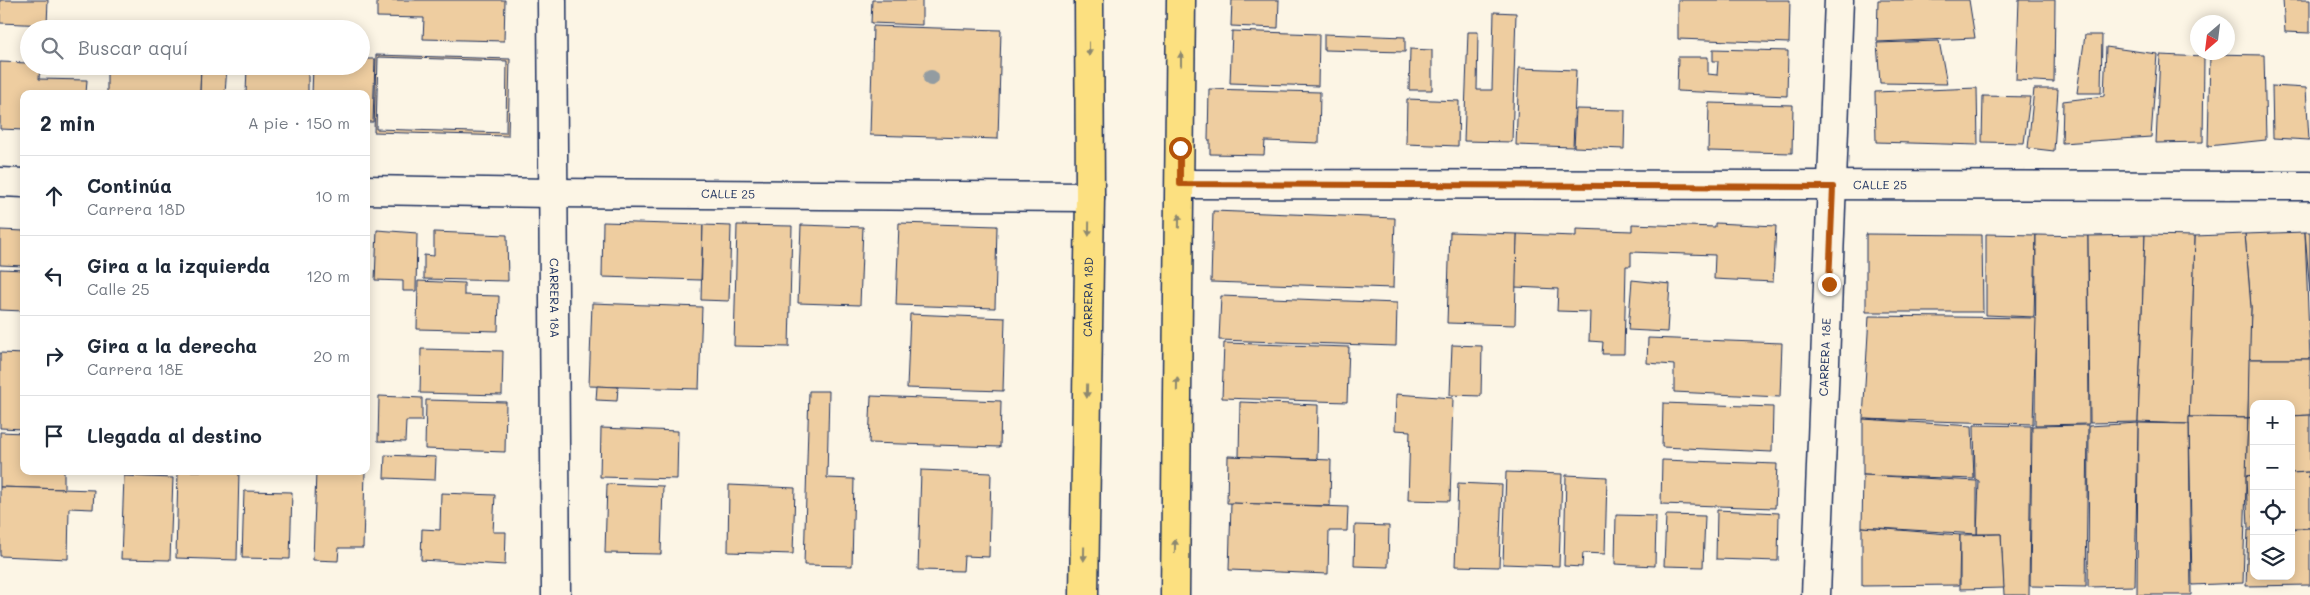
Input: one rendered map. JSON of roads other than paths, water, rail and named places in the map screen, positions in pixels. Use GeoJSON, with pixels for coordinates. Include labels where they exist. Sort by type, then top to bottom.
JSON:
{"type":"FeatureCollection","features":[{"type":"Feature","properties":{"kind":"main road","name":"CARRERA 18D"},"geometry":{"type":"LineString","coordinates":[[1084,595],[1090,197],[1089,0]]}},
{"type":"Feature","properties":{"kind":"main road"},"geometry":{"type":"LineString","coordinates":[[1175,595],[1181,0]]}},
{"type":"Feature","properties":{"kind":"street","name":"CARRERA 18A"},"geometry":{"type":"LineString","coordinates":[[552,0],[556,595]]}},
{"type":"Feature","properties":{"kind":"street","name":"CARRERA 18E"},"geometry":{"type":"LineString","coordinates":[[1816,595],[1839,0]]}},
{"type":"Feature","properties":{"kind":"street"},"geometry":{"type":"LineString","coordinates":[[0,182],[20,183]]}},
{"type":"Feature","properties":{"kind":"street","name":"CALLE 25"},"geometry":{"type":"LineString","coordinates":[[1180,184],[1833,187],[2310,186]]}},
{"type":"Feature","properties":{"kind":"street","name":"CALLE 25"},"geometry":{"type":"LineString","coordinates":[[370,190],[1090,197]]}}]}
